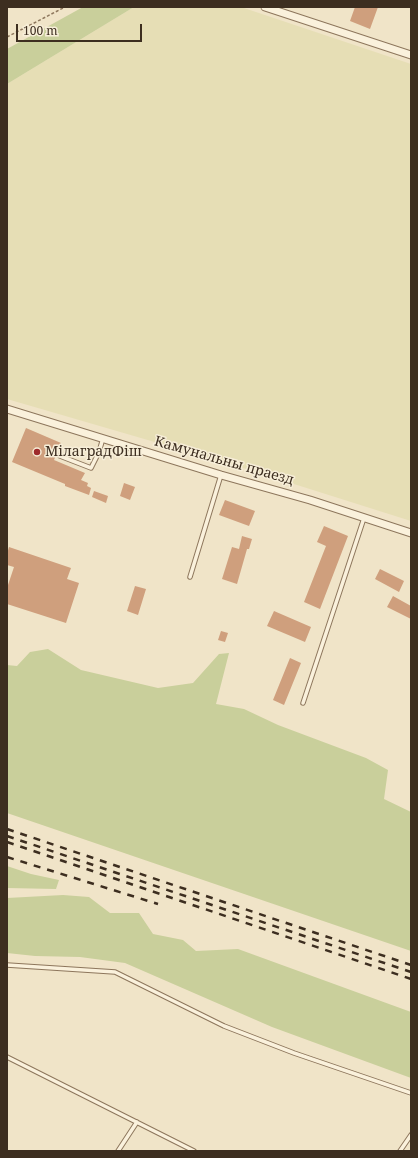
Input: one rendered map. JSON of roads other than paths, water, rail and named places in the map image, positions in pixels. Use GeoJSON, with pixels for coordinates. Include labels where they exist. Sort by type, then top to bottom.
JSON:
{"type":"FeatureCollection","features":[{"type":"Feature","properties":{"kind":"street"},"geometry":{"type":"LineString","coordinates":[[265,7],[411,55]]}},
{"type":"Feature","properties":{"kind":"street","name":"Камунальны праезд"},"geometry":{"type":"LineString","coordinates":[[7,409],[221,475],[310,500],[411,533]]}},
{"type":"Feature","properties":{"kind":"lane"},"geometry":{"type":"LineString","coordinates":[[60,456],[90,468],[99,452],[103,438]]}},
{"type":"Feature","properties":{"kind":"lane"},"geometry":{"type":"LineString","coordinates":[[190,577],[221,475]]}},
{"type":"Feature","properties":{"kind":"lane"},"geometry":{"type":"LineString","coordinates":[[303,703],[364,518]]}},
{"type":"Feature","properties":{"kind":"lane"},"geometry":{"type":"LineString","coordinates":[[7,965],[115,972],[224,1026],[294,1053],[411,1092]]}},
{"type":"Feature","properties":{"kind":"lane"},"geometry":{"type":"LineString","coordinates":[[7,1057],[194,1151]]}},
{"type":"Feature","properties":{"kind":"lane"},"geometry":{"type":"LineString","coordinates":[[118,1151],[137,1122]]}},
{"type":"Feature","properties":{"kind":"lane"},"geometry":{"type":"LineString","coordinates":[[400,1151],[411,1135]]}},
{"type":"Feature","properties":{"kind":"railway"},"geometry":{"type":"LineString","coordinates":[[7,829],[411,965]]}},
{"type":"Feature","properties":{"kind":"railway"},"geometry":{"type":"LineString","coordinates":[[7,836],[411,972]]}},
{"type":"Feature","properties":{"kind":"railway"},"geometry":{"type":"LineString","coordinates":[[7,842],[411,979]]}},
{"type":"Feature","properties":{"kind":"railway"},"geometry":{"type":"LineString","coordinates":[[7,857],[158,904]]}},
{"type":"Feature","properties":{"kind":"place","name":"МілаградФіш"},"geometry":{"type":"Point","coordinates":[37,452]}}]}
